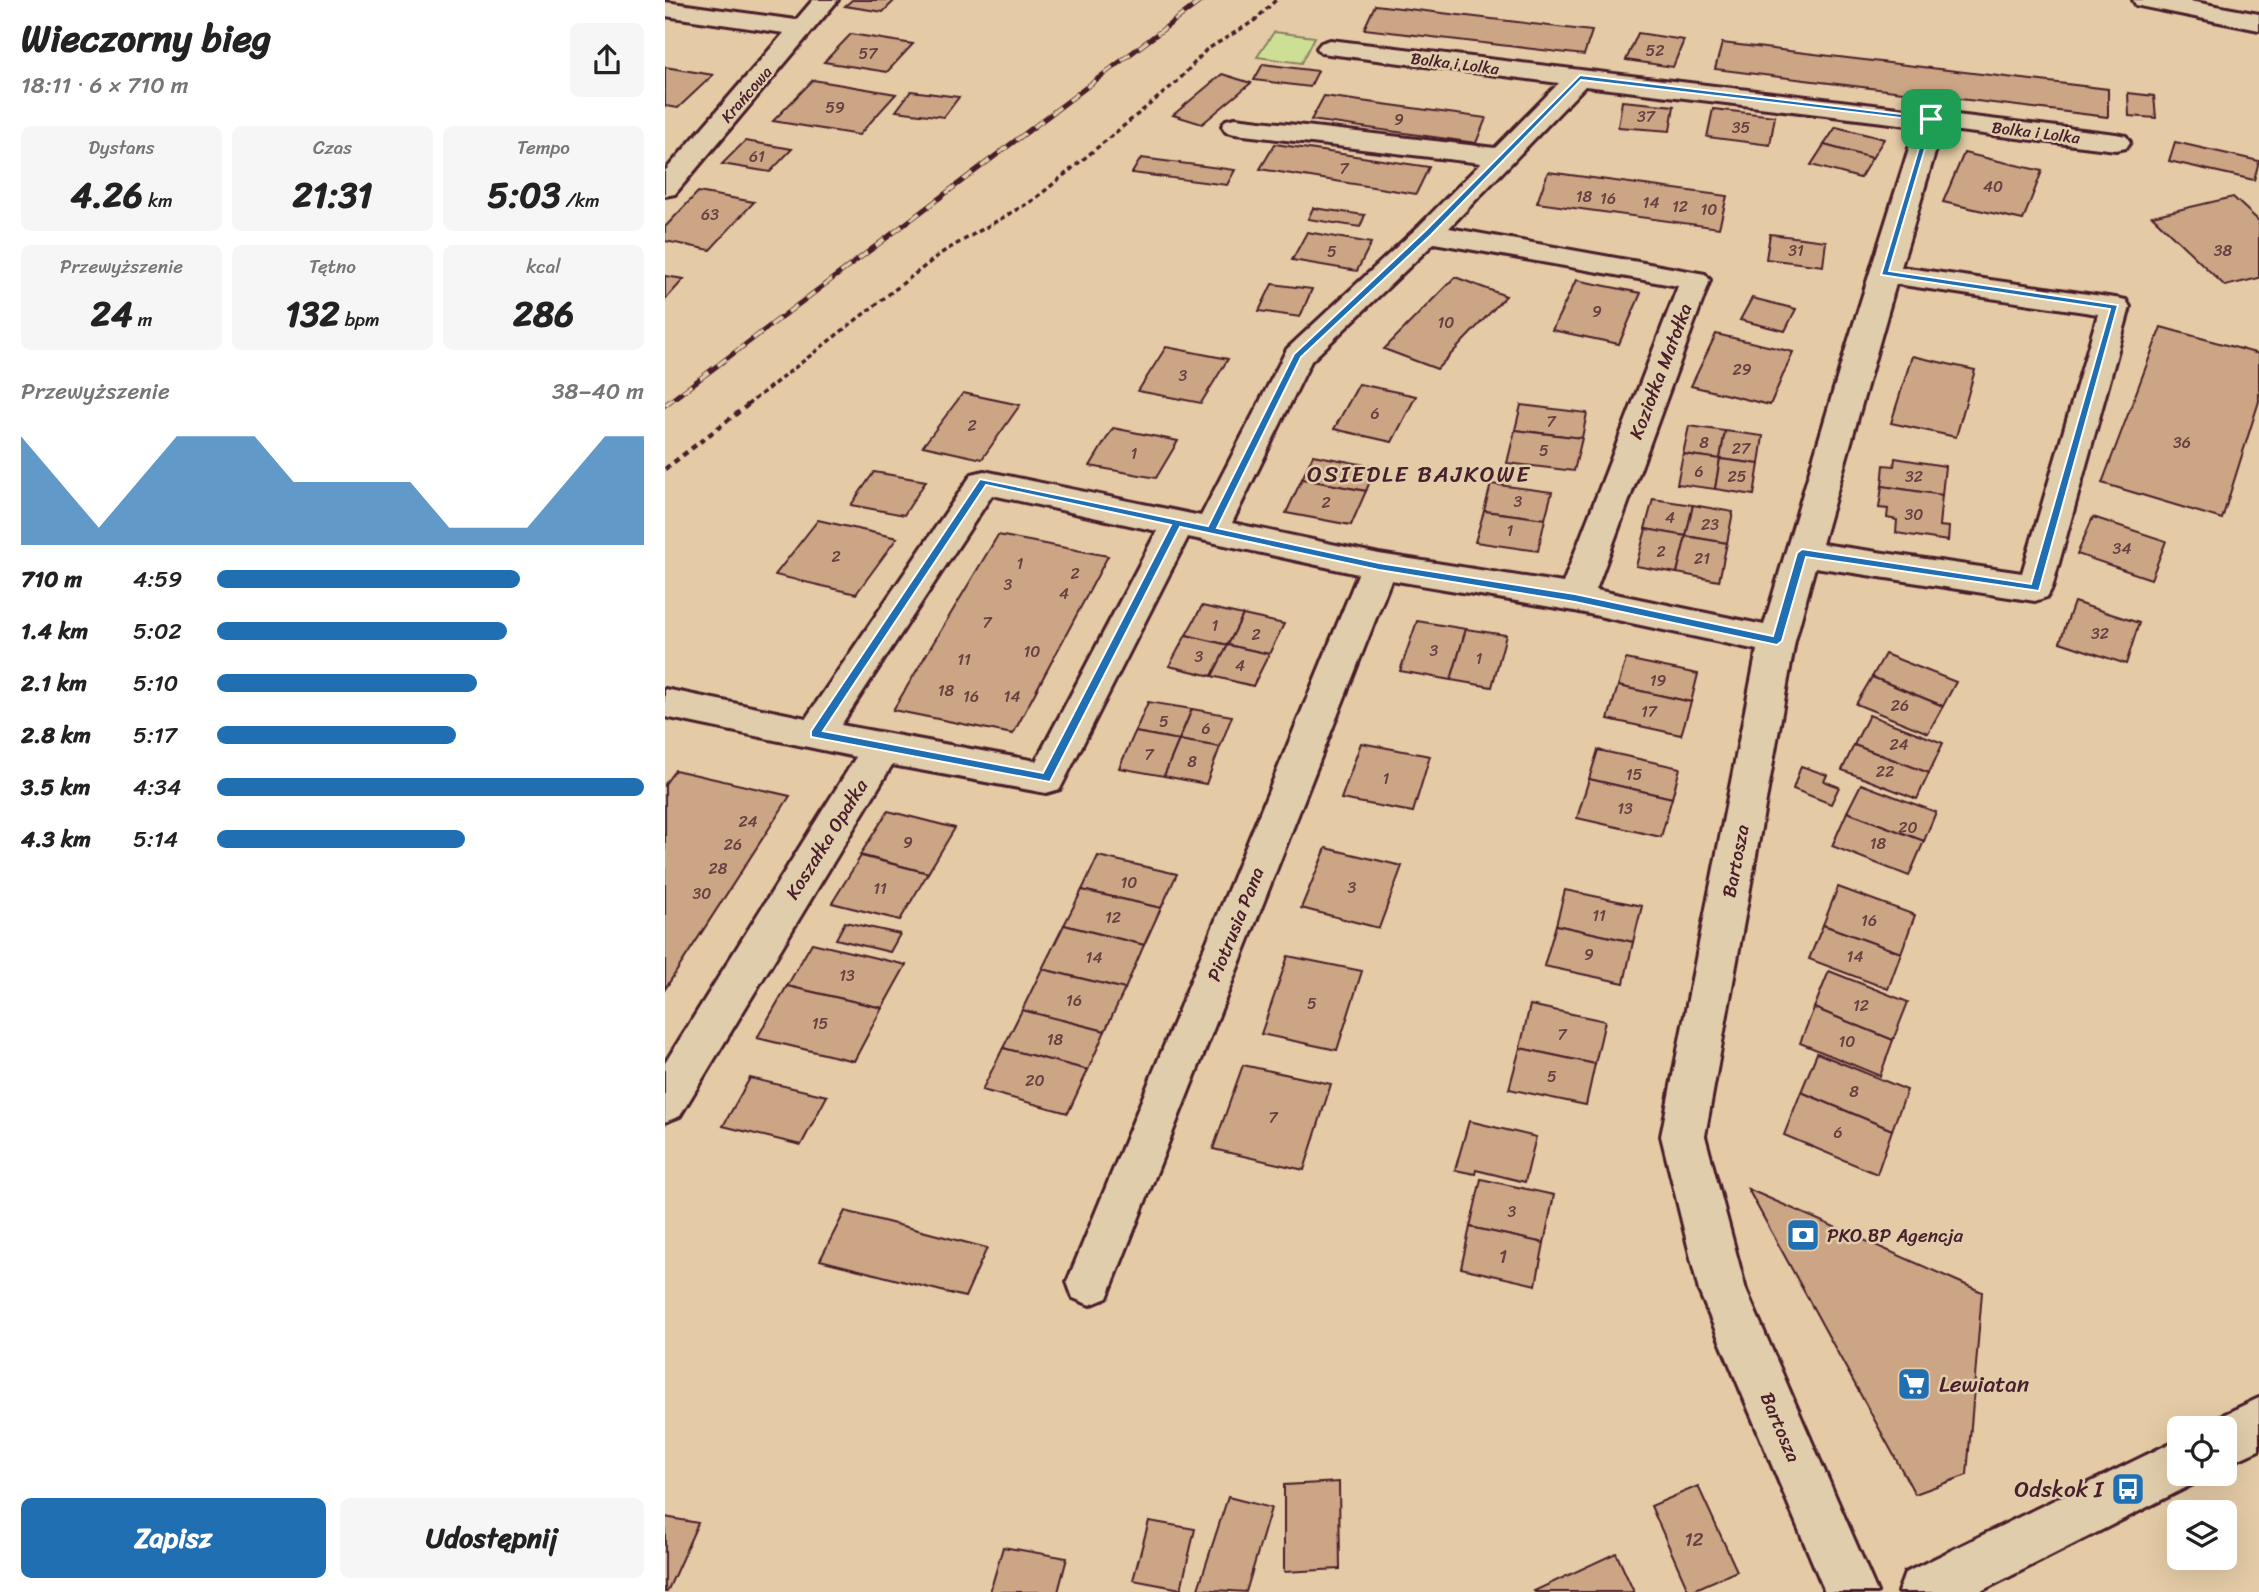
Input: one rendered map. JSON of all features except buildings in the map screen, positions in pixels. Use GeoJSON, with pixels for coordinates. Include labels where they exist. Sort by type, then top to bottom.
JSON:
{"type":"FeatureCollection","features":[{"type":"Feature","properties":{"kind":"street","name":"Krańcowa"},"geometry":{"type":"LineString","coordinates":[[665,188],[826,0]]}},
{"type":"Feature","properties":{"kind":"street"},"geometry":{"type":"LineString","coordinates":[[2145,0],[2259,22]]}},
{"type":"Feature","properties":{"kind":"street"},"geometry":{"type":"LineString","coordinates":[[665,9],[802,28]]}},
{"type":"Feature","properties":{"kind":"street","name":"Bolka i Lolka"},"geometry":{"type":"LineString","coordinates":[[1330,48],[2116,142]]}},
{"type":"Feature","properties":{"kind":"street"},"geometry":{"type":"LineString","coordinates":[[665,703],[882,748],[1047,778],[1297,356],[1428,233],[1499,157],[1580,78]]}},
{"type":"Feature","properties":{"kind":"street","name":"Bartosza"},"geometry":{"type":"LineString","coordinates":[[1851,1592],[1723,1292],[1683,1136],[1777,641],[1931,119]]}},
{"type":"Feature","properties":{"kind":"street"},"geometry":{"type":"LineString","coordinates":[[1235,126],[1499,157]]}},
{"type":"Feature","properties":{"kind":"street","name":"Koziołka Matołka"},"geometry":{"type":"LineString","coordinates":[[1428,233],[1695,279],[1575,598]]}},
{"type":"Feature","properties":{"kind":"street"},"geometry":{"type":"LineString","coordinates":[[1802,553],[2035,588],[2115,307],[1884,273]]}},
{"type":"Feature","properties":{"kind":"street"},"geometry":{"type":"LineString","coordinates":[[815,734],[984,482],[1379,566],[1575,598],[1777,641]]}},
{"type":"Feature","properties":{"kind":"street","name":"Piotrusia Pana"},"geometry":{"type":"LineString","coordinates":[[1090,1282],[1379,566]]}},
{"type":"Feature","properties":{"kind":"street","name":"Koszałka Opałka"},"geometry":{"type":"LineString","coordinates":[[665,1102],[882,748]]}},
{"type":"Feature","properties":{"kind":"street"},"geometry":{"type":"LineString","coordinates":[[2237,1434],[2259,1423]]}},
{"type":"Feature","properties":{"kind":"street"},"geometry":{"type":"LineString","coordinates":[[1924,1592],[2167,1470]]}},
{"type":"Feature","properties":{"kind":"path"},"geometry":{"type":"LineString","coordinates":[[665,469],[943,252],[1035,199],[1178,81],[1206,50],[1254,21],[1276,0]]}},
{"type":"Feature","properties":{"kind":"green space"},"geometry":{"type":"Polygon","coordinates":[[[1274,32],[1315,37],[1302,63],[1257,57],[1274,32]]]}},
{"type":"Feature","properties":{"kind":"railway"},"geometry":{"type":"LineString","coordinates":[[665,405],[1202,0]]}},
{"type":"Feature","properties":{"kind":"place","name":"PKO BP Agencja"},"geometry":{"type":"Point","coordinates":[1803,1235]}},
{"type":"Feature","properties":{"kind":"place","name":"Lewiatan"},"geometry":{"type":"Point","coordinates":[1914,1384]}},
{"type":"Feature","properties":{"kind":"place","name":"Odskok I"},"geometry":{"type":"Point","coordinates":[2128,1489]}},
{"type":"Feature","properties":{"kind":"district","name":"OSIEDLE BAJKOWE"},"geometry":{"type":"Point","coordinates":[1419,474]}},
{"type":"Feature","properties":{"kind":"route"},"geometry":{"type":"LineString","coordinates":[[1931,119],[1580,78],[1499,157],[1428,233],[1297,356],[1211,531],[1178,523],[1047,778],[815,734],[984,482],[1178,523],[1211,531],[1379,566],[1575,598],[1777,641],[1802,553],[2035,588],[2115,307],[1884,273],[1931,119]]}}]}
